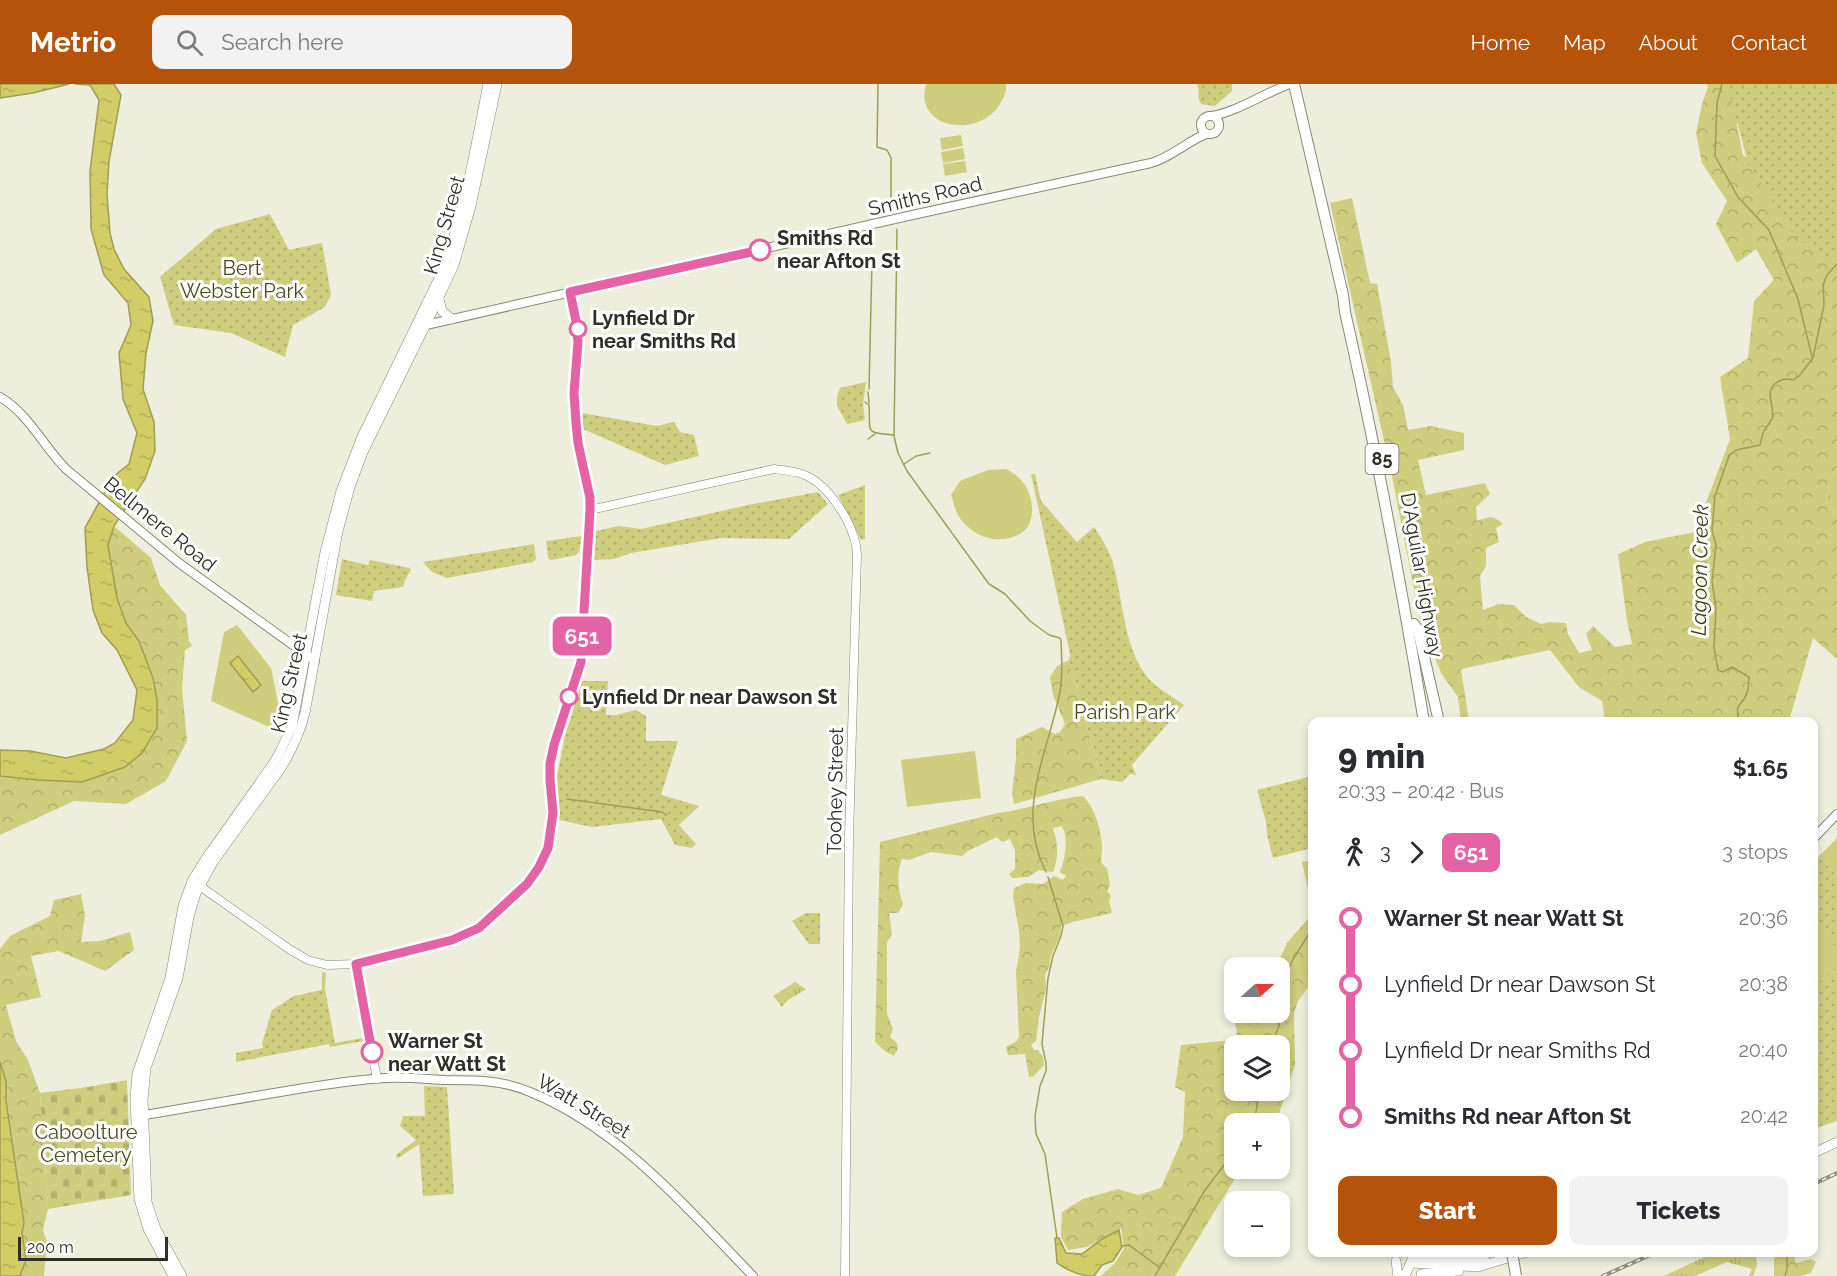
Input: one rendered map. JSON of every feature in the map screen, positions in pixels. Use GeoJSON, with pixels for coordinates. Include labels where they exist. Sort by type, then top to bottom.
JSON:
{"type":"FeatureCollection","features":[{"type":"Feature","properties":{"kind":"highway","name":"D'Aguilar Highway"},"geometry":{"type":"LineString","coordinates":[[1294,84],[1376,450],[1393,535],[1423,717]]}},
{"type":"Feature","properties":{"kind":"highway","name":"D'Aguilar Highway"},"geometry":{"type":"LineString","coordinates":[[1343,295],[1372,411],[1414,624],[1428,717]]}},
{"type":"Feature","properties":{"kind":"highway"},"geometry":{"type":"LineString","coordinates":[[1414,624],[1418,630],[1438,717]]}},
{"type":"Feature","properties":{"kind":"highway"},"geometry":{"type":"LineString","coordinates":[[1513,1257],[1516,1276]]}},
{"type":"Feature","properties":{"kind":"main road","name":"King Street"},"geometry":{"type":"LineString","coordinates":[[422,323],[454,240],[488,84]]}},
{"type":"Feature","properties":{"kind":"main road","name":"King Street"},"geometry":{"type":"LineString","coordinates":[[173,1276],[151,1238],[141,1209],[138,1189],[140,1116],[146,1068],[178,978],[196,883],[213,862],[253,799],[281,768],[300,731],[305,713],[310,658],[325,552],[341,491],[361,439],[422,323],[439,298],[454,265],[466,227],[497,84]]}},
{"type":"Feature","properties":{"kind":"main road"},"geometry":{"type":"LineString","coordinates":[[1233,110],[1224,118],[1214,133],[1206,134],[1202,130],[1200,124],[1204,117],[1233,110],[1286,85]]}},
{"type":"Feature","properties":{"kind":"main road"},"geometry":{"type":"LineString","coordinates":[[1212,116],[1217,120],[1219,126]]}},
{"type":"Feature","properties":{"kind":"main road","name":"Smiths Road"},"geometry":{"type":"LineString","coordinates":[[1188,143],[1200,124]]}},
{"type":"Feature","properties":{"kind":"main road","name":"Smiths Road"},"geometry":{"type":"LineString","coordinates":[[422,323],[1151,163],[1170,156],[1206,134]]}},
{"type":"Feature","properties":{"kind":"main road"},"geometry":{"type":"LineString","coordinates":[[439,298],[442,311],[452,318]]}},
{"type":"Feature","properties":{"kind":"main road","name":"Bellmere Road"},"geometry":{"type":"LineString","coordinates":[[0,397],[23,414],[53,456],[90,489],[179,563],[310,658]]}},
{"type":"Feature","properties":{"kind":"main road"},"geometry":{"type":"LineString","coordinates":[[1818,834],[1837,814]]}},
{"type":"Feature","properties":{"kind":"main road","name":"Watt Street"},"geometry":{"type":"LineString","coordinates":[[140,1116],[313,1087],[376,1079],[404,1078],[511,1085],[541,1096],[597,1129],[635,1158],[753,1276]]}},
{"type":"Feature","properties":{"kind":"main road","name":"King Street"},"geometry":{"type":"LineString","coordinates":[[140,1116],[150,1211],[160,1237],[182,1276]]}},
{"type":"Feature","properties":{"kind":"main road"},"geometry":{"type":"LineString","coordinates":[[1818,1151],[1837,1142]]}},
{"type":"Feature","properties":{"kind":"main road"},"geometry":{"type":"LineString","coordinates":[[1405,1276],[1412,1258],[1424,1265],[1469,1267],[1485,1266],[1510,1257]]}},
{"type":"Feature","properties":{"kind":"main road"},"geometry":{"type":"LineString","coordinates":[[1424,1265],[1500,1260]]}},
{"type":"Feature","properties":{"kind":"main road"},"geometry":{"type":"LineString","coordinates":[[1396,1261],[1398,1276]]}},
{"type":"Feature","properties":{"kind":"street"},"geometry":{"type":"LineString","coordinates":[[196,883],[308,960],[327,965],[356,964],[466,935],[479,928],[527,884],[539,867],[548,848],[553,822],[550,773],[552,754],[581,662],[590,510],[590,498],[577,433],[574,393],[578,342],[570,292]]}},
{"type":"Feature","properties":{"kind":"street","name":"Toohey Street"},"geometry":{"type":"LineString","coordinates":[[590,510],[774,469],[803,474],[816,482],[833,500],[853,532],[856,555],[849,836],[845,1276]]}},
{"type":"Feature","properties":{"kind":"street"},"geometry":{"type":"LineString","coordinates":[[356,964],[376,1079]]}},
{"type":"Feature","properties":{"kind":"green space"},"geometry":{"type":"Polygon","coordinates":[[[926,84],[1006,84],[1006,89],[1005,95],[992,114],[965,125],[939,120],[930,112],[925,100],[926,84]]]}},
{"type":"Feature","properties":{"kind":"green space"},"geometry":{"type":"Polygon","coordinates":[[[1197,84],[1232,84],[1232,91],[1215,106],[1201,104],[1197,84]]]}},
{"type":"Feature","properties":{"kind":"green space"},"geometry":{"type":"Polygon","coordinates":[[[1707,84],[1743,84],[1737,125],[1743,156],[1767,161],[1837,215],[1837,469],[1829,480],[1827,503],[1837,514],[1837,659],[1813,638],[1790,717],[1604,717],[1602,701],[1579,687],[1550,650],[1461,669],[1468,717],[1460,717],[1458,697],[1441,673],[1420,620],[1391,471],[1330,203],[1352,198],[1370,283],[1377,284],[1391,362],[1393,387],[1403,405],[1408,430],[1430,426],[1464,433],[1464,450],[1418,460],[1426,495],[1485,483],[1490,494],[1476,507],[1477,521],[1490,517],[1503,524],[1496,528],[1499,542],[1486,548],[1486,566],[1480,576],[1483,610],[1498,604],[1514,605],[1526,617],[1541,624],[1566,623],[1568,634],[1579,653],[1592,650],[1586,634],[1593,626],[1615,647],[1632,644],[1618,554],[1645,542],[1695,532],[1730,439],[1720,377],[1748,358],[1754,301],[1774,280],[1756,249],[1737,263],[1716,224],[1727,201],[1702,163],[1696,133],[1707,84]]]}},
{"type":"Feature","properties":{"kind":"green space"},"geometry":{"type":"Polygon","coordinates":[[[1727,84],[1837,84],[1837,252],[1829,264],[1794,235],[1748,163],[1727,84]]]}},
{"type":"Feature","properties":{"kind":"green space"},"geometry":{"type":"Polygon","coordinates":[[[961,135],[963,146],[942,150],[940,138],[961,135]]]}},
{"type":"Feature","properties":{"kind":"green space"},"geometry":{"type":"Polygon","coordinates":[[[963,148],[965,159],[943,163],[941,152],[963,148]]]}},
{"type":"Feature","properties":{"kind":"green space"},"geometry":{"type":"Polygon","coordinates":[[[965,161],[967,172],[945,176],[943,164],[965,161]]]}},
{"type":"Feature","properties":{"kind":"green space","name":"Bert Webster Park"},"geometry":{"type":"Polygon","coordinates":[[[270,214],[289,250],[322,243],[331,294],[325,307],[293,325],[285,357],[231,333],[174,325],[160,277],[216,229],[270,214]]]}},
{"type":"Feature","properties":{"kind":"green space"},"geometry":{"type":"Polygon","coordinates":[[[866,382],[863,405],[865,420],[847,424],[837,403],[840,388],[866,382]]]}},
{"type":"Feature","properties":{"kind":"green space"},"geometry":{"type":"Polygon","coordinates":[[[582,413],[657,426],[674,422],[680,432],[694,435],[699,456],[665,465],[583,429],[582,413]]]}},
{"type":"Feature","properties":{"kind":"green space"},"geometry":{"type":"Polygon","coordinates":[[[1006,469],[1019,478],[1029,493],[1032,508],[1030,523],[1020,534],[1011,538],[984,537],[962,521],[951,495],[960,481],[988,470],[1006,469]]]}},
{"type":"Feature","properties":{"kind":"green space"},"geometry":{"type":"Polygon","coordinates":[[[1837,469],[1837,514],[1827,503],[1829,480],[1837,469]]]}},
{"type":"Feature","properties":{"kind":"green space","name":"Parish Park"},"geometry":{"type":"Polygon","coordinates":[[[1031,474],[1035,474],[1041,501],[1077,542],[1094,527],[1112,560],[1129,638],[1141,667],[1154,684],[1184,705],[1132,765],[1136,775],[1130,774],[1122,782],[1101,779],[1069,660],[1070,654],[1031,474]]]}},
{"type":"Feature","properties":{"kind":"green space"},"geometry":{"type":"Polygon","coordinates":[[[865,485],[865,539],[861,540],[838,495],[865,485]]]}},
{"type":"Feature","properties":{"kind":"green space"},"geometry":{"type":"Polygon","coordinates":[[[818,492],[828,504],[789,539],[721,538],[631,553],[614,559],[594,560],[596,531],[619,526],[641,529],[818,492]]]}},
{"type":"Feature","properties":{"kind":"green space"},"geometry":{"type":"Polygon","coordinates":[[[114,526],[151,558],[160,585],[186,615],[189,641],[192,646],[185,650],[182,688],[187,741],[166,781],[126,804],[74,801],[0,835],[0,776],[82,782],[125,767],[142,753],[153,678],[139,641],[126,623],[117,598],[108,545],[114,526]]]}},
{"type":"Feature","properties":{"kind":"green space"},"geometry":{"type":"Polygon","coordinates":[[[582,536],[579,552],[576,555],[551,560],[548,558],[546,541],[582,536]]]}},
{"type":"Feature","properties":{"kind":"green space"},"geometry":{"type":"Polygon","coordinates":[[[534,544],[536,559],[533,562],[447,578],[432,572],[423,562],[534,544]]]}},
{"type":"Feature","properties":{"kind":"green space"},"geometry":{"type":"Polygon","coordinates":[[[342,559],[368,565],[370,560],[411,570],[403,587],[374,591],[372,601],[336,595],[342,559]]]}},
{"type":"Feature","properties":{"kind":"green space"},"geometry":{"type":"Polygon","coordinates":[[[237,625],[271,668],[283,728],[278,731],[211,701],[224,632],[237,625]]]}},
{"type":"Feature","properties":{"kind":"green space"},"geometry":{"type":"Polygon","coordinates":[[[1069,660],[1101,779],[1014,804],[1012,794],[1016,739],[1042,727],[1055,734],[1060,732],[1065,724],[1053,695],[1050,677],[1057,666],[1069,660]]]}},
{"type":"Feature","properties":{"kind":"green space"},"geometry":{"type":"Polygon","coordinates":[[[582,681],[608,681],[606,715],[636,710],[646,716],[646,741],[678,741],[661,795],[699,806],[679,825],[696,844],[692,848],[675,845],[661,819],[592,827],[559,820],[557,776],[565,736],[582,681]]]}},
{"type":"Feature","properties":{"kind":"green space"},"geometry":{"type":"Polygon","coordinates":[[[975,751],[981,798],[907,807],[901,760],[975,751]]]}},
{"type":"Feature","properties":{"kind":"green space"},"geometry":{"type":"Polygon","coordinates":[[[1308,777],[1308,849],[1273,858],[1257,790],[1308,777]]]}},
{"type":"Feature","properties":{"kind":"green space"},"geometry":{"type":"Polygon","coordinates":[[[1083,796],[1091,806],[1099,826],[1102,846],[1101,861],[1107,868],[1110,885],[1107,891],[1111,896],[1109,901],[1112,913],[1061,926],[1060,936],[1045,975],[1046,989],[1036,1041],[1031,1045],[1043,1057],[1044,1065],[1034,1076],[1029,1077],[1025,1054],[1008,1055],[1006,1047],[1017,1041],[1019,1036],[1016,973],[1020,947],[1013,897],[1014,888],[1026,883],[1043,884],[1054,876],[1063,880],[1066,876],[1060,872],[1066,849],[1062,826],[1053,828],[1057,850],[1053,872],[1039,870],[1028,877],[1012,878],[1009,874],[1015,869],[1015,850],[1010,839],[1002,842],[997,837],[962,856],[931,852],[909,860],[902,859],[898,882],[903,904],[898,913],[889,913],[892,935],[887,942],[887,1014],[893,1029],[890,1037],[897,1043],[898,1048],[894,1056],[885,1051],[875,1042],[880,842],[998,813],[1083,796]]]}},
{"type":"Feature","properties":{"kind":"green space"},"geometry":{"type":"Polygon","coordinates":[[[1837,838],[1837,875],[1819,856],[1837,838]]]}},
{"type":"Feature","properties":{"kind":"green space"},"geometry":{"type":"Polygon","coordinates":[[[1818,857],[1837,875],[1837,1121],[1818,1128],[1818,857]]]}},
{"type":"Feature","properties":{"kind":"green space"},"geometry":{"type":"Polygon","coordinates":[[[1308,861],[1308,888],[1302,862],[1308,861]]]}},
{"type":"Feature","properties":{"kind":"green space"},"geometry":{"type":"Polygon","coordinates":[[[81,894],[85,916],[81,942],[100,941],[130,932],[134,950],[105,971],[59,951],[31,956],[41,997],[6,1005],[16,1041],[28,1060],[40,1093],[48,1209],[43,1230],[47,1242],[44,1276],[20,1276],[26,1260],[22,1233],[24,1222],[6,1101],[6,1081],[0,1062],[0,949],[10,936],[50,916],[54,900],[81,894]]]}},
{"type":"Feature","properties":{"kind":"green space"},"geometry":{"type":"Polygon","coordinates":[[[806,913],[820,913],[820,944],[809,944],[792,921],[806,913]]]}},
{"type":"Feature","properties":{"kind":"green space"},"geometry":{"type":"Polygon","coordinates":[[[1308,919],[1308,987],[1298,1001],[1294,1013],[1295,1065],[1290,1080],[1290,1035],[1236,1035],[1235,1023],[1290,1023],[1290,957],[1281,957],[1287,943],[1308,919]]]}},
{"type":"Feature","properties":{"kind":"green space"},"geometry":{"type":"Polygon","coordinates":[[[1818,923],[1837,950],[1837,966],[1818,984],[1818,923]]]}},
{"type":"Feature","properties":{"kind":"green space"},"geometry":{"type":"Polygon","coordinates":[[[322,972],[326,973],[325,989],[335,1043],[363,1038],[364,1041],[330,1047],[329,1044],[236,1062],[236,1053],[263,1048],[262,1043],[272,1010],[294,996],[322,990],[322,972]]]}},
{"type":"Feature","properties":{"kind":"green space"},"geometry":{"type":"Polygon","coordinates":[[[795,982],[806,989],[782,1007],[773,996],[795,982]]]}},
{"type":"Feature","properties":{"kind":"green space"},"geometry":{"type":"Polygon","coordinates":[[[1224,1041],[1224,1101],[1283,1101],[1279,1113],[1224,1113],[1224,1179],[1235,1179],[1227,1191],[1224,1191],[1224,1196],[1175,1276],[1101,1276],[1115,1263],[1124,1249],[1121,1228],[1087,1247],[1068,1250],[1061,1237],[1062,1212],[1083,1199],[1118,1189],[1138,1195],[1161,1188],[1183,1137],[1185,1092],[1175,1087],[1181,1045],[1224,1041]]]}},
{"type":"Feature","properties":{"kind":"green space","name":"Caboolture Cemetery"},"geometry":{"type":"Polygon","coordinates":[[[127,1080],[131,1195],[48,1209],[40,1093],[127,1080]]]}},
{"type":"Feature","properties":{"kind":"green space"},"geometry":{"type":"Polygon","coordinates":[[[424,1086],[447,1087],[454,1194],[423,1196],[419,1144],[397,1159],[396,1155],[416,1140],[400,1126],[403,1116],[425,1116],[424,1086]]]}},
{"type":"Feature","properties":{"kind":"green space"},"geometry":{"type":"Polygon","coordinates":[[[1704,1257],[1756,1257],[1757,1265],[1753,1276],[1749,1276],[1752,1269],[1727,1262],[1695,1276],[1664,1276],[1704,1257]]]}},
{"type":"Feature","properties":{"kind":"green space"},"geometry":{"type":"Polygon","coordinates":[[[1774,1257],[1794,1257],[1796,1263],[1812,1259],[1816,1262],[1811,1273],[1800,1276],[1774,1276],[1774,1257]]]}},
{"type":"Feature","properties":{"kind":"water"},"geometry":{"type":"Polygon","coordinates":[[[0,84],[69,84],[0,98],[0,84]]]}},
{"type":"Feature","properties":{"kind":"water"},"geometry":{"type":"Polygon","coordinates":[[[75,84],[114,84],[121,95],[109,161],[107,194],[110,233],[114,249],[124,269],[149,297],[153,321],[146,353],[143,389],[154,422],[155,451],[145,479],[114,526],[108,545],[117,598],[126,623],[139,641],[153,678],[157,700],[157,728],[142,753],[125,767],[82,782],[0,776],[0,750],[30,751],[66,758],[104,749],[115,743],[133,720],[137,690],[117,650],[102,633],[93,610],[87,567],[85,528],[113,477],[129,464],[137,433],[123,399],[119,353],[131,325],[128,303],[104,275],[91,229],[90,171],[99,100],[90,85],[75,84]]]}},
{"type":"Feature","properties":{"kind":"water"},"geometry":{"type":"Polygon","coordinates":[[[238,656],[261,685],[253,692],[230,663],[238,656]]]}},
{"type":"Feature","properties":{"kind":"water"},"geometry":{"type":"Polygon","coordinates":[[[0,1062],[6,1081],[6,1101],[24,1223],[22,1233],[26,1260],[20,1276],[0,1276],[0,1062]]]}},
{"type":"Feature","properties":{"kind":"water"},"geometry":{"type":"Polygon","coordinates":[[[1119,1230],[1122,1247],[1113,1261],[1102,1265],[1094,1276],[1074,1272],[1057,1263],[1055,1238],[1059,1238],[1066,1253],[1082,1254],[1119,1230]]]}},
{"type":"Feature","properties":{"kind":"waterway"},"geometry":{"type":"LineString","coordinates":[[878,84],[877,147],[887,150],[891,158],[891,205]]}},
{"type":"Feature","properties":{"kind":"waterway"},"geometry":{"type":"LineString","coordinates":[[1722,84],[1717,103],[1715,156],[1738,197],[1769,230],[1798,299],[1812,357]]}},
{"type":"Feature","properties":{"kind":"waterway"},"geometry":{"type":"LineString","coordinates":[[872,208],[874,203],[878,202]]}},
{"type":"Feature","properties":{"kind":"waterway"},"geometry":{"type":"LineString","coordinates":[[883,202],[891,202]]}},
{"type":"Feature","properties":{"kind":"waterway"},"geometry":{"type":"LineString","coordinates":[[897,229],[894,436],[898,453],[907,471],[989,584],[1005,594],[1030,621],[1049,635],[1060,638],[1061,641],[1060,694],[1036,786],[1033,808],[1033,829],[1037,850],[1046,872]]}},
{"type":"Feature","properties":{"kind":"waterway"},"geometry":{"type":"LineString","coordinates":[[869,389],[872,261]]}},
{"type":"Feature","properties":{"kind":"waterway","name":"Lagoon Creek"},"geometry":{"type":"LineString","coordinates":[[1739,717],[1737,711],[1747,693],[1749,677],[1732,667],[1723,672],[1718,670],[1714,647],[1716,608],[1712,581],[1716,545],[1712,530],[1715,496],[1729,456],[1736,450],[1760,445],[1764,431],[1772,419],[1770,395],[1772,387],[1782,380],[1793,380],[1799,376],[1813,358],[1824,305],[1823,285],[1827,275],[1837,264]]}},
{"type":"Feature","properties":{"kind":"waterway"},"geometry":{"type":"LineString","coordinates":[[868,392],[869,403]]}},
{"type":"Feature","properties":{"kind":"waterway"},"geometry":{"type":"LineString","coordinates":[[865,402],[869,405],[870,426],[873,432],[894,435]]}},
{"type":"Feature","properties":{"kind":"waterway"},"geometry":{"type":"LineString","coordinates":[[868,439],[875,434]]}},
{"type":"Feature","properties":{"kind":"waterway"},"geometry":{"type":"LineString","coordinates":[[904,464],[916,456],[930,453]]}},
{"type":"Feature","properties":{"kind":"waterway"},"geometry":{"type":"LineString","coordinates":[[567,799],[662,812],[666,815]]}},
{"type":"Feature","properties":{"kind":"waterway"},"geometry":{"type":"LineString","coordinates":[[1048,877],[1063,926],[1048,978],[1042,1044],[1046,1071],[1040,1086],[1035,1116],[1036,1134],[1045,1154],[1057,1238]]}},
{"type":"Feature","properties":{"kind":"waterway","name":"Lagoon Creek"},"geometry":{"type":"LineString","coordinates":[[1275,1035],[1279,1026],[1280,992],[1292,961],[1308,935]]}},
{"type":"Feature","properties":{"kind":"waterway","name":"Lagoon Creek"},"geometry":{"type":"LineString","coordinates":[[1256,1113],[1258,1101]]}},
{"type":"Feature","properties":{"kind":"waterway","name":"Lagoon Creek"},"geometry":{"type":"LineString","coordinates":[[1155,1276],[1205,1190],[1224,1165]]}},
{"type":"Feature","properties":{"kind":"waterway"},"geometry":{"type":"LineString","coordinates":[[1121,1246],[1129,1245],[1159,1267]]}},
{"type":"Feature","properties":{"kind":"waterway"},"geometry":{"type":"LineString","coordinates":[[1785,1276],[1787,1257]]}},
{"type":"Feature","properties":{"kind":"railway"},"geometry":{"type":"LineString","coordinates":[[1818,1182],[1837,1173]]}},
{"type":"Feature","properties":{"kind":"railway"},"geometry":{"type":"LineString","coordinates":[[1603,1276],[1646,1257]]}},
{"type":"Feature","properties":{"kind":"bus line","name":"651"},"geometry":{"type":"LineString","coordinates":[[372,1052],[356,964],[452,940],[479,928],[527,884],[548,848],[553,822],[550,764],[581,662],[590,498],[578,443],[574,393],[578,329],[570,292],[760,250]]}},
{"type":"Feature","properties":{"kind":"place","name":"Smiths Rd near Afton St"},"geometry":{"type":"Point","coordinates":[760,250]}},
{"type":"Feature","properties":{"kind":"place","name":"Lynfield Dr near Smiths Rd"},"geometry":{"type":"Point","coordinates":[578,329]}},
{"type":"Feature","properties":{"kind":"place","name":"Lynfield Dr near Dawson St"},"geometry":{"type":"Point","coordinates":[569,697]}},
{"type":"Feature","properties":{"kind":"place","name":"Warner St near Watt St"},"geometry":{"type":"Point","coordinates":[372,1052]}}]}
